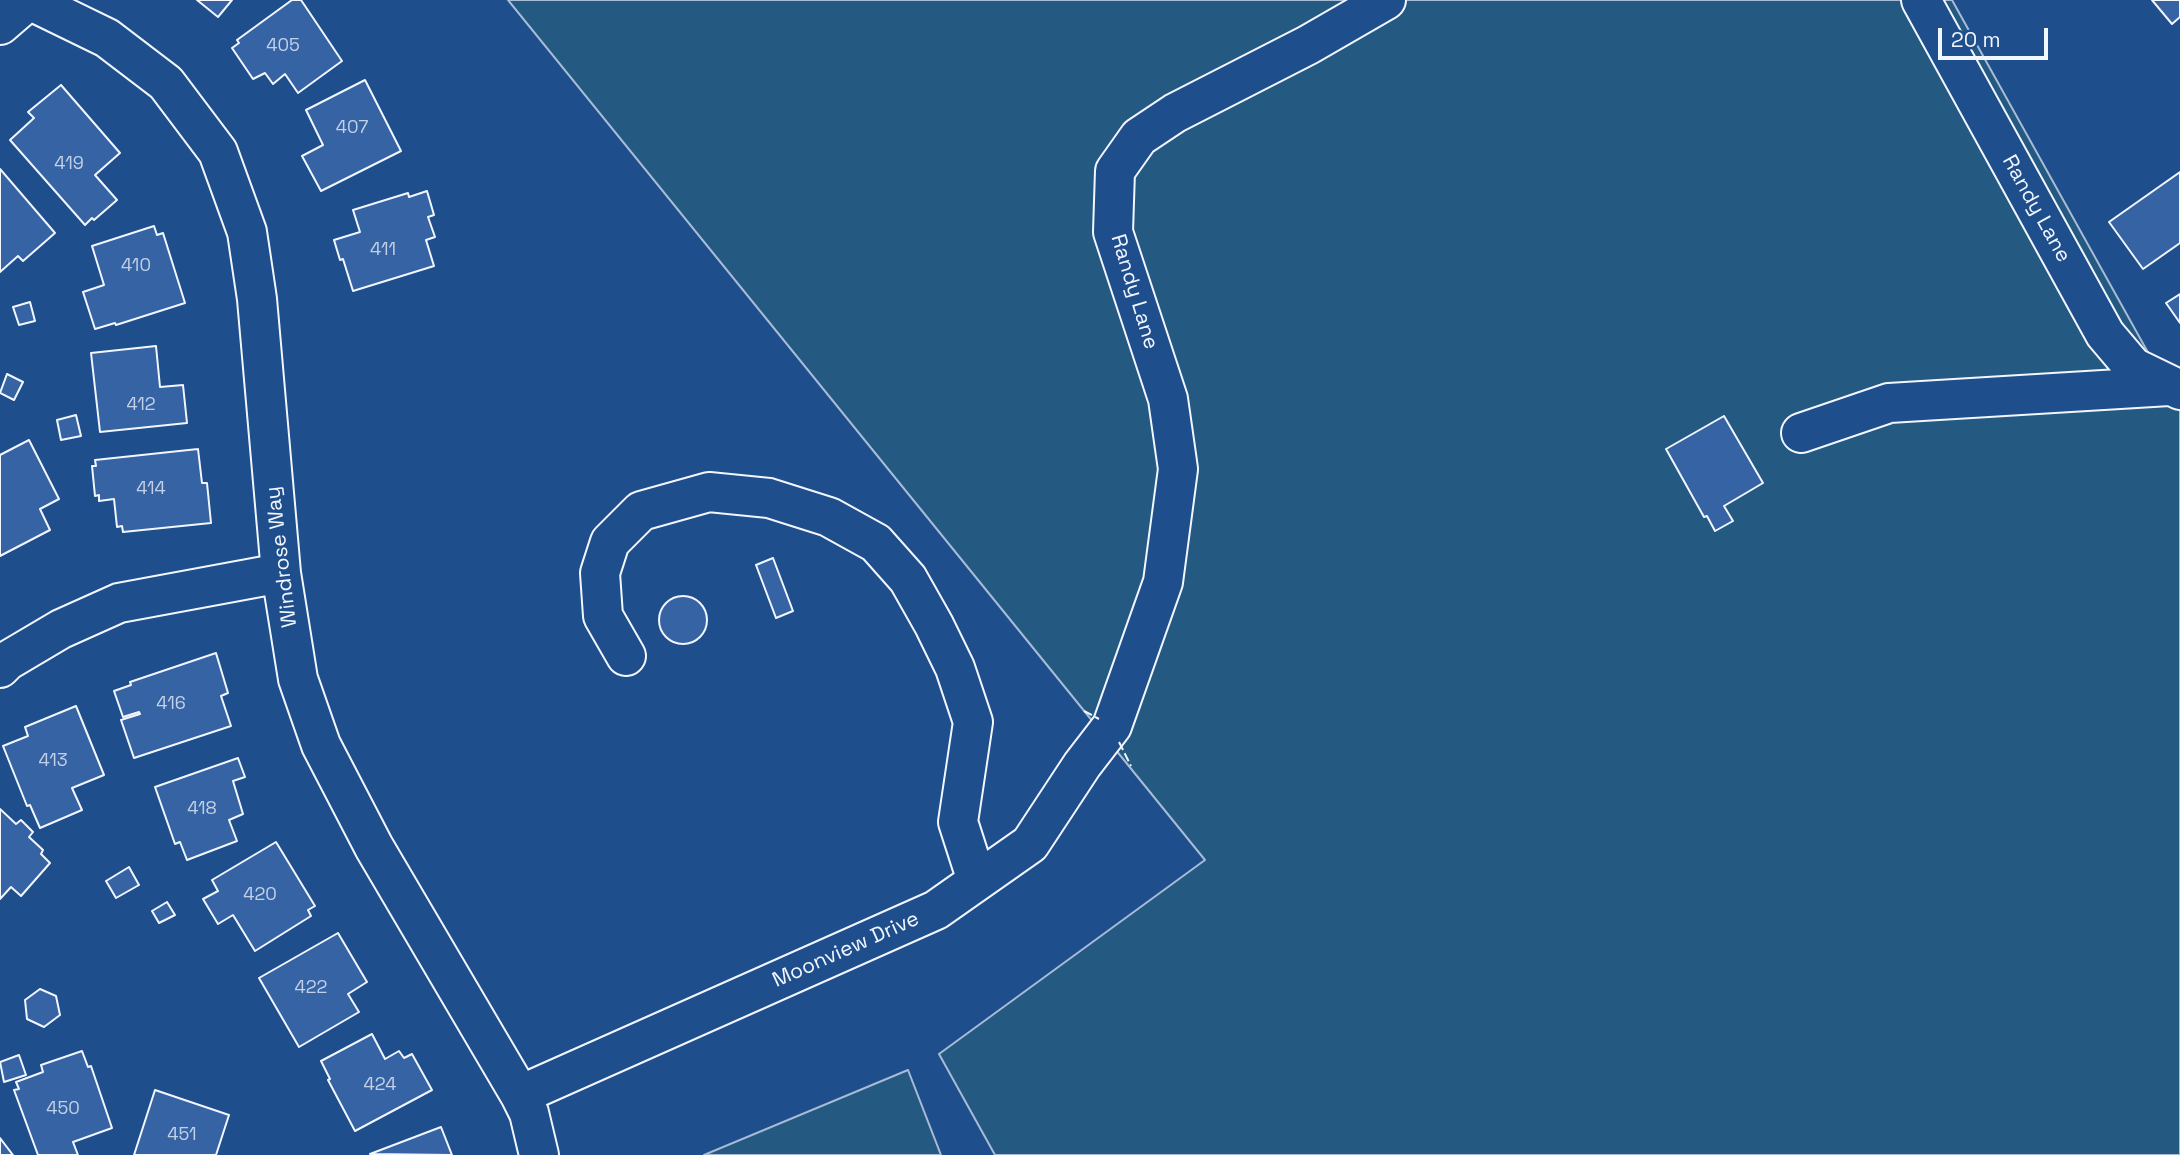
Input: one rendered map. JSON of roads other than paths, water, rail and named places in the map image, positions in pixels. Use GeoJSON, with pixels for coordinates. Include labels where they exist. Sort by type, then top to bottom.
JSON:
{"type":"FeatureCollection","features":[{"type":"Feature","properties":{"kind":"street"},"geometry":{"type":"LineString","coordinates":[[0,25],[29,0]]}},
{"type":"Feature","properties":{"kind":"street","name":"Windrose Way"},"geometry":{"type":"LineString","coordinates":[[29,0],[107,38],[166,83],[218,152],[247,232],[255,285],[281,573],[298,679],[321,745],[374,847],[520,1094],[529,1113],[540,1155]]}},
{"type":"Feature","properties":{"kind":"street","name":"Randy Lane"},"geometry":{"type":"LineString","coordinates":[[1112,726],[1163,582],[1178,469],[1168,399],[1114,232],[1115,171],[1139,136],[1175,113],[1308,45],[1386,0]]}},
{"type":"Feature","properties":{"kind":"street","name":"Randy Lane"},"geometry":{"type":"LineString","coordinates":[[1920,0],[2105,334],[2133,367],[2176,388]]}},
{"type":"Feature","properties":{"kind":"street"},"geometry":{"type":"LineString","coordinates":[[1801,433],[1889,403],[2176,388]]}},
{"type":"Feature","properties":{"kind":"street"},"geometry":{"type":"LineString","coordinates":[[626,656],[603,616],[600,573],[610,542],[641,511],[709,492],[769,498],[829,517],[876,542],[908,579],[934,625],[955,668],[973,722],[958,822],[977,881]]}},
{"type":"Feature","properties":{"kind":"street"},"geometry":{"type":"LineString","coordinates":[[0,668],[7,661],[61,629],[119,603],[281,573]]}},
{"type":"Feature","properties":{"kind":"street","name":"Moonview Drive"},"geometry":{"type":"LineString","coordinates":[[520,1094],[936,910],[1030,844],[1082,765],[1112,726]]}}]}
